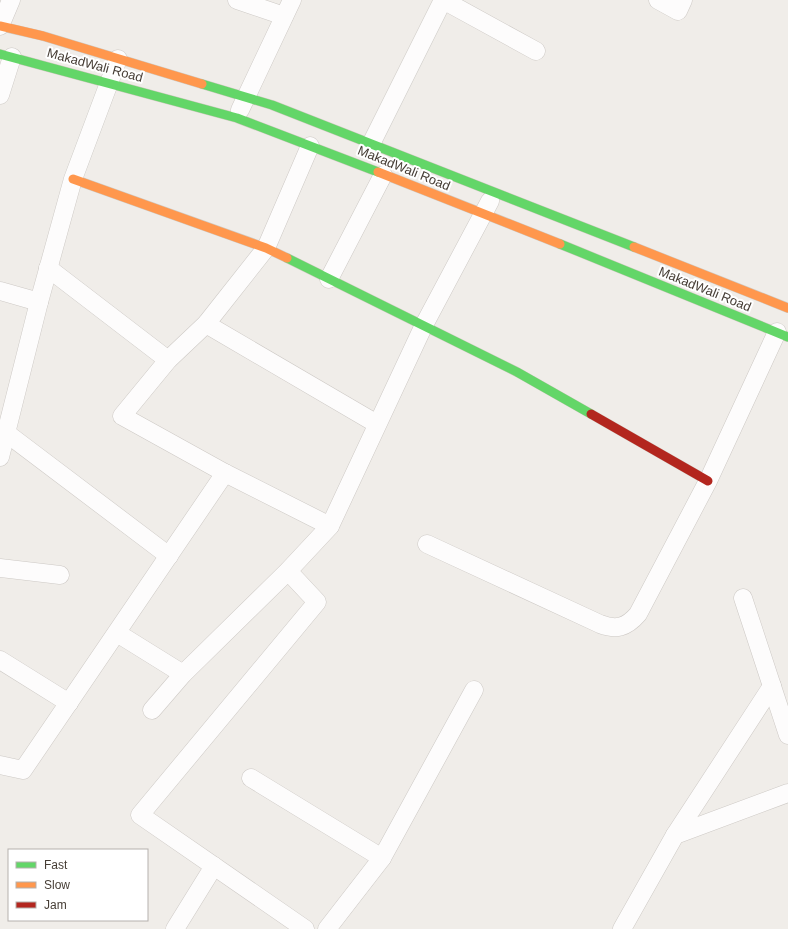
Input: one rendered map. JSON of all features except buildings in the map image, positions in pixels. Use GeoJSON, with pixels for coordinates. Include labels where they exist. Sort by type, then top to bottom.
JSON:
{"type":"FeatureCollection","features":[{"type":"Feature","properties":{"kind":"street"},"geometry":{"type":"LineString","coordinates":[[11,0],[0,26],[43,36],[272,105],[788,308]]}},
{"type":"Feature","properties":{"kind":"street"},"geometry":{"type":"LineString","coordinates":[[237,0],[284,16]]}},
{"type":"Feature","properties":{"kind":"street"},"geometry":{"type":"LineString","coordinates":[[237,118],[245,97],[292,0]]}},
{"type":"Feature","properties":{"kind":"street"},"geometry":{"type":"LineString","coordinates":[[371,144],[443,0],[536,51]]}},
{"type":"Feature","properties":{"kind":"street"},"geometry":{"type":"LineString","coordinates":[[658,0],[678,10],[683,0]]}},
{"type":"Feature","properties":{"kind":"street"},"geometry":{"type":"LineString","coordinates":[[0,95],[6,55]]}},
{"type":"Feature","properties":{"kind":"street","name":"MakadWali Road"},"geometry":{"type":"LineString","coordinates":[[6,55],[237,118],[485,213],[782,334]]}},
{"type":"Feature","properties":{"kind":"street"},"geometry":{"type":"LineString","coordinates":[[0,458],[5,432],[39,302],[73,179],[118,59]]}},
{"type":"Feature","properties":{"kind":"street"},"geometry":{"type":"LineString","coordinates":[[310,146],[266,248],[206,324],[168,360],[122,416],[225,473],[330,526]]}},
{"type":"Feature","properties":{"kind":"street"},"geometry":{"type":"LineString","coordinates":[[329,279],[384,175]]}},
{"type":"Feature","properties":{"kind":"street"},"geometry":{"type":"LineString","coordinates":[[73,179],[266,248],[517,372],[708,481]]}},
{"type":"Feature","properties":{"kind":"street"},"geometry":{"type":"LineString","coordinates":[[152,710],[183,674],[288,571],[330,526],[424,326],[485,213],[494,192]]}},
{"type":"Feature","properties":{"kind":"street"},"geometry":{"type":"LineString","coordinates":[[48,268],[168,360]]}},
{"type":"Feature","properties":{"kind":"street"},"geometry":{"type":"LineString","coordinates":[[0,291],[39,302]]}},
{"type":"Feature","properties":{"kind":"street"},"geometry":{"type":"LineString","coordinates":[[206,324],[377,424]]}},
{"type":"Feature","properties":{"kind":"street"},"geometry":{"type":"LineString","coordinates":[[427,544],[609,628],[623,627],[630,623],[638,614],[708,481],[782,334]]}},
{"type":"Feature","properties":{"kind":"street"},"geometry":{"type":"LineString","coordinates":[[5,432],[169,556]]}},
{"type":"Feature","properties":{"kind":"street"},"geometry":{"type":"LineString","coordinates":[[0,765],[23,770],[225,473]]}},
{"type":"Feature","properties":{"kind":"street"},"geometry":{"type":"LineString","coordinates":[[0,568],[60,575]]}},
{"type":"Feature","properties":{"kind":"street"},"geometry":{"type":"LineString","coordinates":[[288,571],[317,602],[140,815],[305,929]]}},
{"type":"Feature","properties":{"kind":"street"},"geometry":{"type":"LineString","coordinates":[[743,598],[788,735]]}},
{"type":"Feature","properties":{"kind":"street"},"geometry":{"type":"LineString","coordinates":[[117,633],[183,674]]}},
{"type":"Feature","properties":{"kind":"street"},"geometry":{"type":"LineString","coordinates":[[0,660],[69,703]]}},
{"type":"Feature","properties":{"kind":"street"},"geometry":{"type":"LineString","coordinates":[[622,929],[675,835],[772,686]]}},
{"type":"Feature","properties":{"kind":"street"},"geometry":{"type":"LineString","coordinates":[[327,929],[382,858],[474,690]]}},
{"type":"Feature","properties":{"kind":"street"},"geometry":{"type":"LineString","coordinates":[[251,778],[382,858]]}},
{"type":"Feature","properties":{"kind":"street"},"geometry":{"type":"LineString","coordinates":[[675,835],[788,793]]}},
{"type":"Feature","properties":{"kind":"street"},"geometry":{"type":"LineString","coordinates":[[175,929],[214,866]]}},
{"type":"Feature","properties":{"kind":"traffic: fast"},"geometry":{"type":"LineString","coordinates":[[0,54],[237,118],[378,172]]}},
{"type":"Feature","properties":{"kind":"traffic: fast"},"geometry":{"type":"LineString","coordinates":[[202,84],[272,105],[634,247]]}},
{"type":"Feature","properties":{"kind":"traffic: fast"},"geometry":{"type":"LineString","coordinates":[[560,244],[788,337]]}},
{"type":"Feature","properties":{"kind":"traffic: fast"},"geometry":{"type":"LineString","coordinates":[[287,258],[517,372],[591,414]]}},
{"type":"Feature","properties":{"kind":"traffic: slow"},"geometry":{"type":"LineString","coordinates":[[0,26],[43,36],[202,84]]}},
{"type":"Feature","properties":{"kind":"traffic: slow"},"geometry":{"type":"LineString","coordinates":[[378,172],[560,244]]}},
{"type":"Feature","properties":{"kind":"traffic: slow"},"geometry":{"type":"LineString","coordinates":[[73,179],[266,248],[287,258]]}},
{"type":"Feature","properties":{"kind":"traffic: slow"},"geometry":{"type":"LineString","coordinates":[[634,247],[788,308]]}},
{"type":"Feature","properties":{"kind":"traffic: jam"},"geometry":{"type":"LineString","coordinates":[[591,414],[708,481]]}}]}
